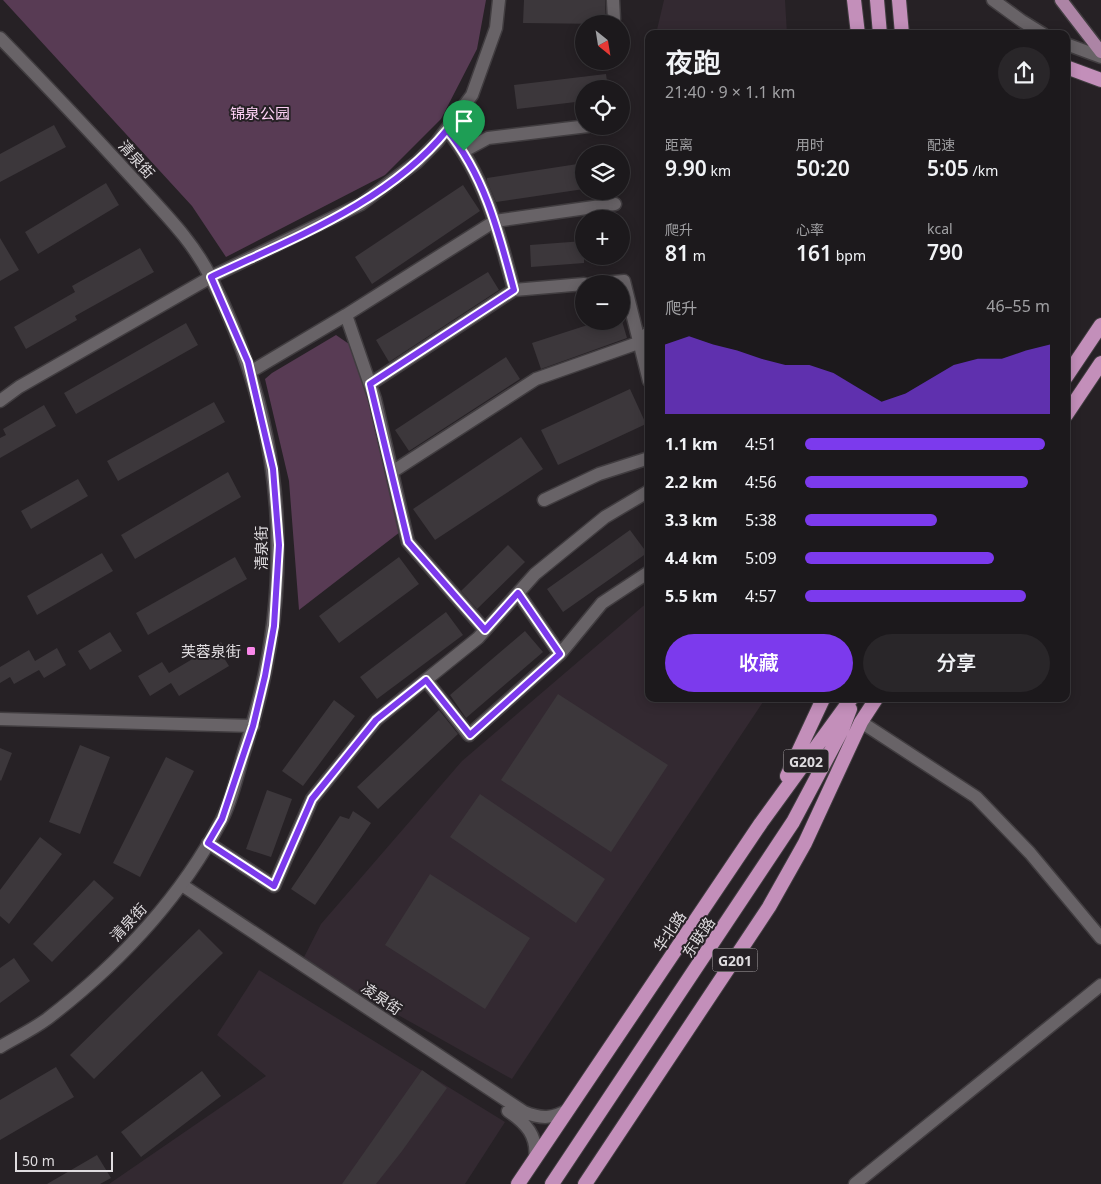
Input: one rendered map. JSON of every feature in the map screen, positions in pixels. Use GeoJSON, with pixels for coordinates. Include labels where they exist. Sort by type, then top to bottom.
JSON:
{"type":"FeatureCollection","features":[{"type":"Feature","properties":{"kind":"highway"},"geometry":{"type":"LineString","coordinates":[[854,0],[858,30]]}},
{"type":"Feature","properties":{"kind":"highway"},"geometry":{"type":"LineString","coordinates":[[877,0],[880,30]]}},
{"type":"Feature","properties":{"kind":"highway"},"geometry":{"type":"LineString","coordinates":[[899,0],[902,30]]}},
{"type":"Feature","properties":{"kind":"highway"},"geometry":{"type":"LineString","coordinates":[[1070,68],[1101,80]]}},
{"type":"Feature","properties":{"kind":"highway"},"geometry":{"type":"LineString","coordinates":[[1070,371],[1101,325]]}},
{"type":"Feature","properties":{"kind":"highway"},"geometry":{"type":"LineString","coordinates":[[1070,409],[1101,363]]}},
{"type":"Feature","properties":{"kind":"highway"},"geometry":{"type":"LineString","coordinates":[[761,823],[786,778],[822,702]]}},
{"type":"Feature","properties":{"kind":"highway","name":"华北路"},"geometry":{"type":"LineString","coordinates":[[518,1184],[761,823],[850,702]]}},
{"type":"Feature","properties":{"kind":"highway","name":"东联路"},"geometry":{"type":"LineString","coordinates":[[552,1184],[794,822],[842,730],[851,702]]}},
{"type":"Feature","properties":{"kind":"highway"},"geometry":{"type":"LineString","coordinates":[[861,722],[874,702]]}},
{"type":"Feature","properties":{"kind":"highway","name":"G201"},"geometry":{"type":"LineString","coordinates":[[585,1184],[769,907],[805,843],[861,722]]}},
{"type":"Feature","properties":{"kind":"main road"},"geometry":{"type":"LineString","coordinates":[[1061,0],[1101,52]]}},
{"type":"Feature","properties":{"kind":"street"},"geometry":{"type":"LineString","coordinates":[[0,401],[19,387],[211,277],[361,204],[417,162],[447,130],[472,96],[496,28],[499,0]]}},
{"type":"Feature","properties":{"kind":"street"},"geometry":{"type":"LineString","coordinates":[[612,0],[614,15]]}},
{"type":"Feature","properties":{"kind":"street"},"geometry":{"type":"LineString","coordinates":[[993,0],[1036,30]]}},
{"type":"Feature","properties":{"kind":"street","name":"清泉街"},"geometry":{"type":"LineString","coordinates":[[0,38],[190,242],[211,277],[250,372],[273,469],[279,545],[274,626],[253,726],[222,819],[180,888],[142,933],[97,978],[44,1021],[0,1047]]}},
{"type":"Feature","properties":{"kind":"street"},"geometry":{"type":"LineString","coordinates":[[1070,45],[1101,57]]}},
{"type":"Feature","properties":{"kind":"street"},"geometry":{"type":"LineString","coordinates":[[464,151],[488,138],[575,128]]}},
{"type":"Feature","properties":{"kind":"street"},"geometry":{"type":"LineString","coordinates":[[447,130],[464,151],[496,221],[514,290]]}},
{"type":"Feature","properties":{"kind":"street"},"geometry":{"type":"LineString","coordinates":[[250,372],[346,315],[496,221],[615,204]]}},
{"type":"Feature","properties":{"kind":"street"},"geometry":{"type":"LineString","coordinates":[[370,384],[514,290],[575,285]]}},
{"type":"Feature","properties":{"kind":"street"},"geometry":{"type":"LineString","coordinates":[[630,308],[645,368]]}},
{"type":"Feature","properties":{"kind":"street"},"geometry":{"type":"LineString","coordinates":[[346,315],[370,384],[408,542],[485,630]]}},
{"type":"Feature","properties":{"kind":"street"},"geometry":{"type":"LineString","coordinates":[[392,472],[536,379],[638,343],[645,336]]}},
{"type":"Feature","properties":{"kind":"street"},"geometry":{"type":"LineString","coordinates":[[544,500],[599,474],[645,459]]}},
{"type":"Feature","properties":{"kind":"street"},"geometry":{"type":"LineString","coordinates":[[208,843],[274,886],[312,799],[376,720],[485,630],[535,574],[605,517],[645,494]]}},
{"type":"Feature","properties":{"kind":"street"},"geometry":{"type":"LineString","coordinates":[[426,680],[470,735],[560,654],[602,603],[645,575]]}},
{"type":"Feature","properties":{"kind":"street"},"geometry":{"type":"LineString","coordinates":[[518,593],[560,654]]}},
{"type":"Feature","properties":{"kind":"street"},"geometry":{"type":"LineString","coordinates":[[0,719],[253,726]]}},
{"type":"Feature","properties":{"kind":"street"},"geometry":{"type":"LineString","coordinates":[[861,722],[976,797],[1030,853],[1101,938]]}},
{"type":"Feature","properties":{"kind":"street","name":"凌泉街"},"geometry":{"type":"LineString","coordinates":[[180,888],[524,1112],[546,1118],[557,1116],[569,1109]]}},
{"type":"Feature","properties":{"kind":"street","name":"凌泉街"},"geometry":{"type":"LineString","coordinates":[[180,888],[520,1119],[534,1137],[537,1148],[535,1159]]}},
{"type":"Feature","properties":{"kind":"street"},"geometry":{"type":"LineString","coordinates":[[855,1184],[1101,986]]}},
{"type":"Feature","properties":{"kind":"shaded area"},"geometry":{"type":"Polygon","coordinates":[[[664,0],[785,0],[787,30],[657,30],[664,0]]]}},
{"type":"Feature","properties":{"kind":"shaded area"},"geometry":{"type":"Polygon","coordinates":[[[645,604],[645,702],[763,702],[512,1079],[302,961],[321,924],[462,761],[645,604]]]}},
{"type":"Feature","properties":{"kind":"shaded area"},"geometry":{"type":"Polygon","coordinates":[[[259,970],[505,1122],[465,1184],[109,1184],[266,1076],[217,1035],[259,970]]]}},
{"type":"Feature","properties":{"kind":"green space","name":"锦泉公园"},"geometry":{"type":"Polygon","coordinates":[[[3,0],[486,0],[477,49],[441,119],[385,175],[226,257],[192,206],[3,0]]]}},
{"type":"Feature","properties":{"kind":"green space"},"geometry":{"type":"Polygon","coordinates":[[[336,335],[349,344],[373,414],[400,532],[299,610],[289,481],[265,379],[336,335]]]}},
{"type":"Feature","properties":{"kind":"building"},"geometry":{"type":"Polygon","coordinates":[[[524,0],[605,0],[606,15],[575,15],[575,24],[523,23],[524,0]]]}},
{"type":"Feature","properties":{"kind":"building"},"geometry":{"type":"Polygon","coordinates":[[[606,74],[607,80],[575,80],[575,102],[517,109],[514,85],[606,74]]]}},
{"type":"Feature","properties":{"kind":"building"},"geometry":{"type":"Polygon","coordinates":[[[54,125],[66,147],[0,182],[0,154],[54,125]]]}},
{"type":"Feature","properties":{"kind":"building"},"geometry":{"type":"Polygon","coordinates":[[[575,164],[575,190],[496,202],[487,178],[575,164]]]}},
{"type":"Feature","properties":{"kind":"building"},"geometry":{"type":"Polygon","coordinates":[[[106,183],[119,205],[38,254],[25,232],[106,183]]]}},
{"type":"Feature","properties":{"kind":"building"},"geometry":{"type":"Polygon","coordinates":[[[463,185],[480,211],[372,284],[355,257],[463,185]]]}},
{"type":"Feature","properties":{"kind":"building"},"geometry":{"type":"Polygon","coordinates":[[[0,238],[19,270],[0,281],[0,238]]]}},
{"type":"Feature","properties":{"kind":"building"},"geometry":{"type":"Polygon","coordinates":[[[575,242],[575,264],[531,267],[530,245],[575,242]]]}},
{"type":"Feature","properties":{"kind":"building"},"geometry":{"type":"Polygon","coordinates":[[[140,248],[154,272],[75,316],[77,320],[26,349],[14,327],[75,292],[72,286],[140,248]]]}},
{"type":"Feature","properties":{"kind":"building"},"geometry":{"type":"Polygon","coordinates":[[[488,272],[499,290],[389,362],[376,340],[488,272]]]}},
{"type":"Feature","properties":{"kind":"building"},"geometry":{"type":"Polygon","coordinates":[[[186,323],[198,345],[76,414],[64,393],[186,323]]]}},
{"type":"Feature","properties":{"kind":"building"},"geometry":{"type":"Polygon","coordinates":[[[575,329],[625,330],[627,338],[541,369],[532,343],[575,329]]]}},
{"type":"Feature","properties":{"kind":"building"},"geometry":{"type":"Polygon","coordinates":[[[506,357],[520,379],[409,451],[395,430],[506,357]]]}},
{"type":"Feature","properties":{"kind":"building"},"geometry":{"type":"Polygon","coordinates":[[[630,389],[645,422],[645,424],[558,465],[541,430],[630,389]]]}},
{"type":"Feature","properties":{"kind":"building"},"geometry":{"type":"Polygon","coordinates":[[[214,402],[225,422],[118,481],[107,461],[214,402]]]}},
{"type":"Feature","properties":{"kind":"building"},"geometry":{"type":"Polygon","coordinates":[[[44,405],[56,426],[0,458],[0,438],[6,435],[3,429],[44,405]]]}},
{"type":"Feature","properties":{"kind":"building"},"geometry":{"type":"Polygon","coordinates":[[[521,437],[543,469],[435,540],[413,509],[521,437]]]}},
{"type":"Feature","properties":{"kind":"building"},"geometry":{"type":"Polygon","coordinates":[[[228,472],[241,497],[135,559],[121,535],[228,472]]]}},
{"type":"Feature","properties":{"kind":"building"},"geometry":{"type":"Polygon","coordinates":[[[78,479],[88,496],[31,529],[21,511],[78,479]]]}},
{"type":"Feature","properties":{"kind":"building"},"geometry":{"type":"Polygon","coordinates":[[[630,530],[645,550],[645,554],[563,612],[547,589],[630,530]]]}},
{"type":"Feature","properties":{"kind":"building"},"geometry":{"type":"Polygon","coordinates":[[[508,545],[525,562],[477,609],[461,591],[508,545]]]}},
{"type":"Feature","properties":{"kind":"building"},"geometry":{"type":"Polygon","coordinates":[[[102,553],[113,571],[37,615],[27,596],[102,553]]]}},
{"type":"Feature","properties":{"kind":"building"},"geometry":{"type":"Polygon","coordinates":[[[235,557],[247,579],[148,635],[136,613],[235,557]]]}},
{"type":"Feature","properties":{"kind":"building"},"geometry":{"type":"Polygon","coordinates":[[[399,557],[419,584],[339,643],[319,616],[399,557]]]}},
{"type":"Feature","properties":{"kind":"building"},"geometry":{"type":"Polygon","coordinates":[[[446,612],[463,635],[377,699],[360,677],[446,612]]]}},
{"type":"Feature","properties":{"kind":"building"},"geometry":{"type":"Polygon","coordinates":[[[525,631],[543,652],[466,718],[450,695],[525,631]]]}},
{"type":"Feature","properties":{"kind":"building"},"geometry":{"type":"Polygon","coordinates":[[[110,632],[122,651],[90,670],[78,651],[110,632]]]}},
{"type":"Feature","properties":{"kind":"building"},"geometry":{"type":"Polygon","coordinates":[[[221,642],[229,655],[224,658],[229,666],[179,696],[171,683],[150,696],[138,676],[162,662],[169,673],[221,642]]]}},
{"type":"Feature","properties":{"kind":"building"},"geometry":{"type":"Polygon","coordinates":[[[57,648],[66,665],[44,678],[39,670],[14,684],[10,677],[0,683],[0,667],[29,650],[35,661],[57,648]]]}},
{"type":"Feature","properties":{"kind":"building"},"geometry":{"type":"Polygon","coordinates":[[[558,694],[668,765],[611,852],[501,780],[558,694]]]}},
{"type":"Feature","properties":{"kind":"building"},"geometry":{"type":"Polygon","coordinates":[[[334,700],[355,716],[303,786],[282,771],[334,700]]]}},
{"type":"Feature","properties":{"kind":"building"},"geometry":{"type":"Polygon","coordinates":[[[439,710],[458,734],[378,809],[357,787],[439,710]]]}},
{"type":"Feature","properties":{"kind":"building"},"geometry":{"type":"Polygon","coordinates":[[[80,745],[110,757],[80,834],[49,822],[80,745]]]}},
{"type":"Feature","properties":{"kind":"building"},"geometry":{"type":"Polygon","coordinates":[[[0,748],[12,753],[1,781],[0,780],[0,748]]]}},
{"type":"Feature","properties":{"kind":"building"},"geometry":{"type":"Polygon","coordinates":[[[166,757],[194,771],[140,877],[113,863],[166,757]]]}},
{"type":"Feature","properties":{"kind":"building"},"geometry":{"type":"Polygon","coordinates":[[[267,790],[292,799],[271,857],[246,849],[267,790]]]}},
{"type":"Feature","properties":{"kind":"building"},"geometry":{"type":"Polygon","coordinates":[[[480,794],[605,879],[576,923],[450,837],[480,794]]]}},
{"type":"Feature","properties":{"kind":"building"},"geometry":{"type":"Polygon","coordinates":[[[353,811],[371,823],[315,905],[291,889],[340,816],[349,819],[353,811]]]}},
{"type":"Feature","properties":{"kind":"building"},"geometry":{"type":"Polygon","coordinates":[[[40,837],[62,854],[9,924],[0,916],[0,890],[40,837]]]}},
{"type":"Feature","properties":{"kind":"building"},"geometry":{"type":"Polygon","coordinates":[[[430,874],[530,938],[485,1009],[385,945],[430,874]]]}},
{"type":"Feature","properties":{"kind":"building"},"geometry":{"type":"Polygon","coordinates":[[[94,880],[114,898],[52,962],[33,944],[94,880]]]}},
{"type":"Feature","properties":{"kind":"building"},"geometry":{"type":"Polygon","coordinates":[[[199,929],[223,953],[94,1079],[70,1055],[199,929]]]}},
{"type":"Feature","properties":{"kind":"building"},"geometry":{"type":"Polygon","coordinates":[[[14,958],[30,981],[0,1003],[0,968],[14,958]]]}},
{"type":"Feature","properties":{"kind":"building"},"geometry":{"type":"Polygon","coordinates":[[[56,1067],[74,1097],[0,1140],[0,1100],[56,1067]]]}},
{"type":"Feature","properties":{"kind":"building"},"geometry":{"type":"Polygon","coordinates":[[[422,1070],[447,1088],[376,1184],[342,1184],[422,1070]]]}},
{"type":"Feature","properties":{"kind":"building"},"geometry":{"type":"Polygon","coordinates":[[[202,1071],[221,1096],[141,1157],[121,1132],[202,1071]]]}},
{"type":"Feature","properties":{"kind":"building"},"geometry":{"type":"Polygon","coordinates":[[[97,1155],[111,1178],[100,1184],[47,1184],[97,1155]]]}},
{"type":"Feature","properties":{"kind":"place","name":"芙蓉泉街"},"geometry":{"type":"Point","coordinates":[251,651]}},
{"type":"Feature","properties":{"kind":"route"},"geometry":{"type":"LineString","coordinates":[[447,130],[464,151],[496,221],[514,290],[370,384],[408,542],[485,630],[518,593],[560,654],[470,735],[426,680],[376,720],[312,799],[274,886],[208,843],[222,819],[253,726],[265,676],[274,626],[279,545],[273,469],[248,362],[211,277],[361,204],[417,162],[447,130]]}}]}
